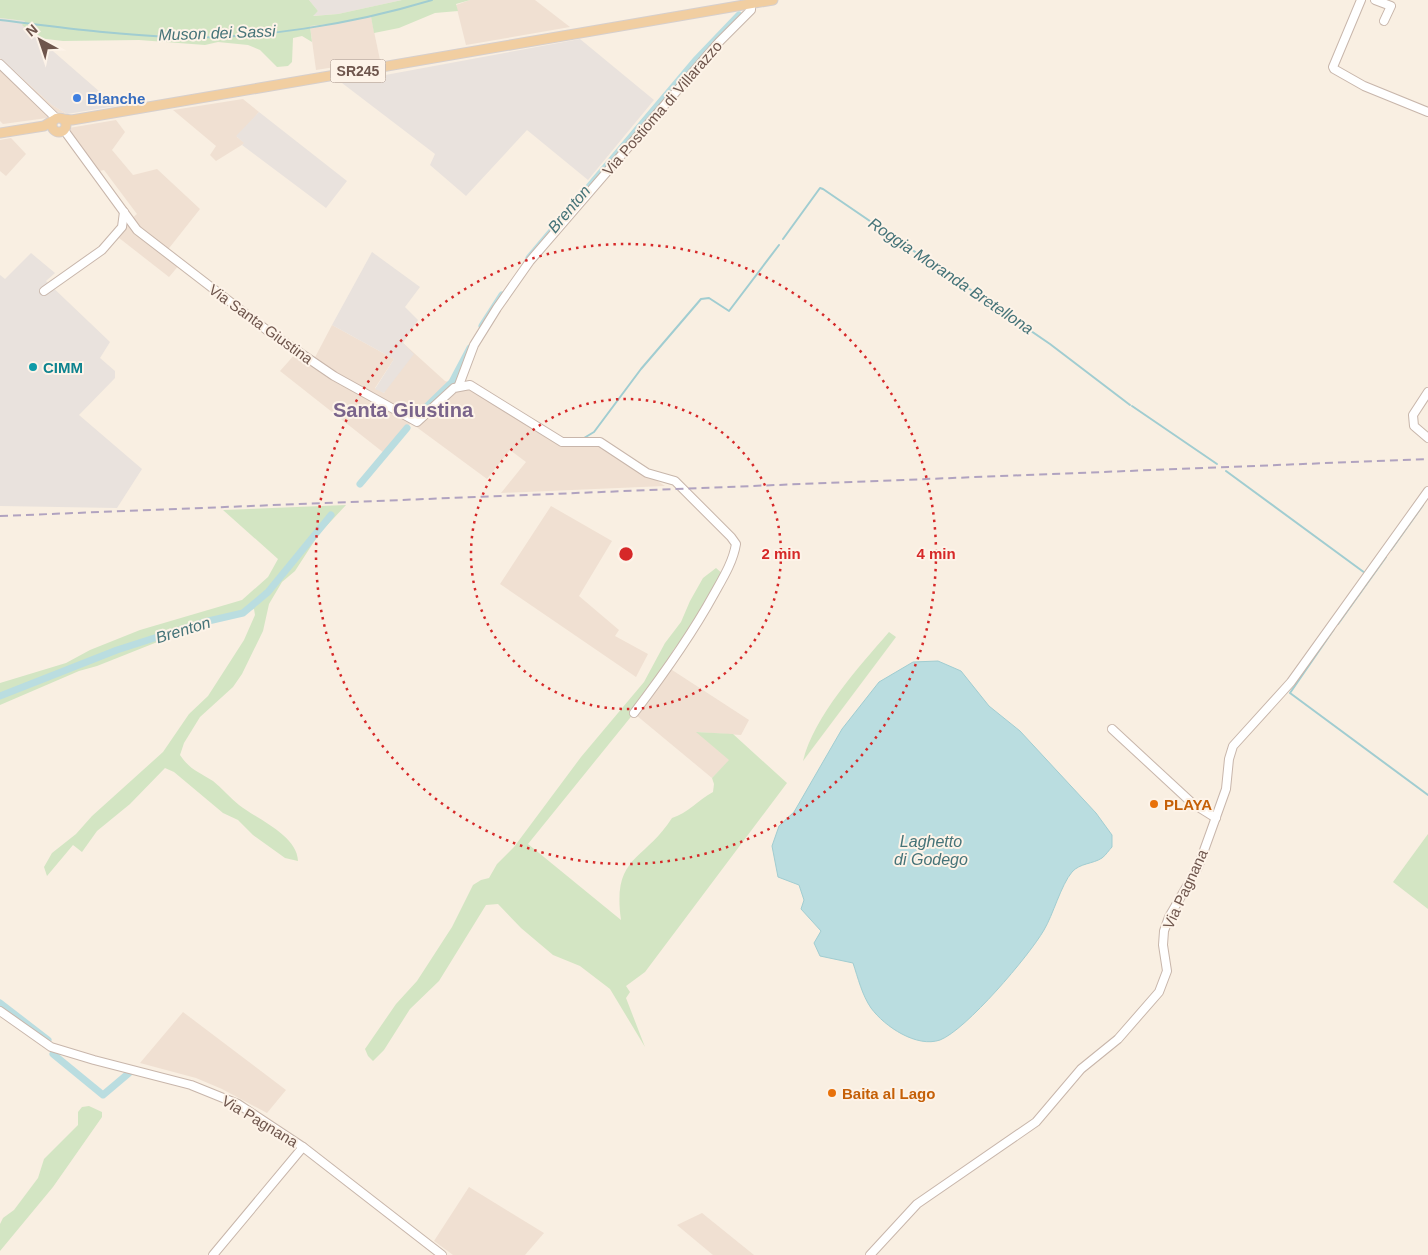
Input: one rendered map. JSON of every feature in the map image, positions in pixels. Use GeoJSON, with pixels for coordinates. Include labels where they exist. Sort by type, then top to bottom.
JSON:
{"type":"FeatureCollection","features":[{"type":"Feature","properties":{"kind":"main road","name":"SR245"},"geometry":{"type":"LineString","coordinates":[[0,133],[773,0]]}},
{"type":"Feature","properties":{"kind":"street"},"geometry":{"type":"LineString","coordinates":[[1360,0],[1332,67],[1364,86],[1428,112]]}},
{"type":"Feature","properties":{"kind":"street"},"geometry":{"type":"LineString","coordinates":[[1375,0],[1391,6],[1384,21]]}},
{"type":"Feature","properties":{"kind":"street","name":"Via Postioma di Villarazzo"},"geometry":{"type":"LineString","coordinates":[[411,418],[420,421],[460,381],[470,354],[490,318],[530,261],[718,42],[751,10],[751,4]]}},
{"type":"Feature","properties":{"kind":"street","name":"Via Santa Giustina"},"geometry":{"type":"LineString","coordinates":[[0,64],[59,123],[137,230],[268,331],[334,376],[411,418]]}},
{"type":"Feature","properties":{"kind":"street"},"geometry":{"type":"LineString","coordinates":[[44,291],[102,250],[122,227],[124,212]]}},
{"type":"Feature","properties":{"kind":"street"},"geometry":{"type":"LineString","coordinates":[[460,381],[477,388],[562,442],[600,442],[647,473],[675,481],[736,544],[731,563],[702,616],[665,672],[634,713]]}},
{"type":"Feature","properties":{"kind":"street"},"geometry":{"type":"LineString","coordinates":[[1428,392],[1416,408],[1413,421],[1418,431],[1428,438]]}},
{"type":"Feature","properties":{"kind":"street","name":"Via Pagnana"},"geometry":{"type":"LineString","coordinates":[[870,1255],[916,1204],[1036,1122],[1082,1069],[1113,1044],[1151,1001],[1166,978],[1167,967],[1163,946],[1167,922],[1198,867],[1226,789],[1229,760],[1233,746],[1292,682],[1428,491]]}},
{"type":"Feature","properties":{"kind":"street"},"geometry":{"type":"LineString","coordinates":[[1112,729],[1192,803],[1216,818]]}},
{"type":"Feature","properties":{"kind":"street","name":"Via Pagnana"},"geometry":{"type":"LineString","coordinates":[[0,1011],[51,1047],[94,1060],[191,1084],[238,1104],[303,1147],[442,1255]]}},
{"type":"Feature","properties":{"kind":"street"},"geometry":{"type":"LineString","coordinates":[[212,1255],[303,1147]]}},
{"type":"Feature","properties":{"kind":"shaded area"},"geometry":{"type":"Polygon","coordinates":[[[309,0],[402,0],[338,14],[311,16],[318,11],[309,0]]]}},
{"type":"Feature","properties":{"kind":"shaded area"},"geometry":{"type":"Polygon","coordinates":[[[470,0],[535,0],[570,27],[466,45],[456,5],[470,0]]]}},
{"type":"Feature","properties":{"kind":"shaded area"},"geometry":{"type":"Polygon","coordinates":[[[371,17],[380,60],[316,70],[310,26],[371,17]]]}},
{"type":"Feature","properties":{"kind":"shaded area"},"geometry":{"type":"Polygon","coordinates":[[[0,18],[26,21],[23,25],[116,106],[67,114],[52,105],[0,58],[0,18]]]}},
{"type":"Feature","properties":{"kind":"shaded area"},"geometry":{"type":"Polygon","coordinates":[[[580,39],[654,100],[588,180],[527,130],[466,196],[430,165],[435,154],[342,83],[580,39]]]}},
{"type":"Feature","properties":{"kind":"shaded area"},"geometry":{"type":"Polygon","coordinates":[[[0,58],[52,105],[67,114],[59,112],[49,114],[47,118],[3,124],[0,121],[0,58]]]}},
{"type":"Feature","properties":{"kind":"shaded area"},"geometry":{"type":"Polygon","coordinates":[[[243,99],[259,112],[237,137],[245,143],[216,161],[210,155],[216,146],[173,110],[243,99]]]}},
{"type":"Feature","properties":{"kind":"shaded area"},"geometry":{"type":"Polygon","coordinates":[[[259,112],[347,181],[326,208],[242,145],[244,143],[236,136],[259,112]]]}},
{"type":"Feature","properties":{"kind":"shaded area"},"geometry":{"type":"Polygon","coordinates":[[[116,120],[125,132],[112,150],[133,175],[157,169],[200,209],[166,252],[180,264],[169,277],[114,234],[137,214],[104,170],[100,171],[63,129],[116,120]]]}},
{"type":"Feature","properties":{"kind":"shaded area"},"geometry":{"type":"Polygon","coordinates":[[[11,138],[26,154],[6,176],[0,171],[0,140],[11,138]]]}},
{"type":"Feature","properties":{"kind":"shaded area"},"geometry":{"type":"Polygon","coordinates":[[[372,252],[420,287],[405,307],[418,320],[403,343],[414,354],[384,393],[375,389],[394,359],[332,325],[372,252]]]}},
{"type":"Feature","properties":{"kind":"shaded area"},"geometry":{"type":"Polygon","coordinates":[[[31,253],[55,273],[46,281],[110,342],[100,358],[115,371],[115,378],[79,415],[142,469],[117,508],[0,506],[0,275],[5,279],[31,253]]]}},
{"type":"Feature","properties":{"kind":"shaded area"},"geometry":{"type":"Polygon","coordinates":[[[332,325],[394,359],[375,388],[384,393],[403,343],[445,381],[469,387],[563,445],[602,444],[665,486],[501,493],[526,462],[510,450],[487,479],[411,423],[384,453],[280,371],[296,353],[312,363],[332,325]]]}},
{"type":"Feature","properties":{"kind":"shaded area"},"geometry":{"type":"Polygon","coordinates":[[[551,506],[612,541],[579,596],[619,630],[615,636],[648,654],[636,677],[500,584],[551,506]]]}},
{"type":"Feature","properties":{"kind":"shaded area"},"geometry":{"type":"Polygon","coordinates":[[[669,668],[749,720],[741,735],[697,732],[730,760],[712,778],[630,710],[669,668]]]}},
{"type":"Feature","properties":{"kind":"shaded area"},"geometry":{"type":"Polygon","coordinates":[[[183,1012],[286,1090],[267,1113],[222,1089],[196,1078],[140,1063],[183,1012]]]}},
{"type":"Feature","properties":{"kind":"shaded area"},"geometry":{"type":"Polygon","coordinates":[[[469,1187],[544,1233],[525,1255],[453,1255],[434,1241],[469,1187]]]}},
{"type":"Feature","properties":{"kind":"shaded area"},"geometry":{"type":"Polygon","coordinates":[[[702,1213],[754,1255],[713,1255],[677,1225],[702,1213]]]}},
{"type":"Feature","properties":{"kind":"green space"},"geometry":{"type":"Polygon","coordinates":[[[0,0],[309,0],[318,11],[313,16],[338,14],[402,0],[470,0],[456,4],[458,11],[435,13],[399,28],[374,33],[371,17],[310,26],[312,42],[302,36],[293,38],[292,62],[288,66],[277,67],[260,50],[248,45],[218,42],[205,45],[139,40],[63,41],[38,38],[22,25],[25,21],[0,18],[0,0]]]}},
{"type":"Feature","properties":{"kind":"green space"},"geometry":{"type":"Polygon","coordinates":[[[346,505],[319,534],[295,571],[282,582],[269,604],[263,631],[242,674],[233,687],[200,717],[184,743],[180,755],[191,767],[213,781],[239,805],[284,836],[291,843],[298,861],[285,858],[253,835],[238,820],[223,813],[174,772],[165,768],[130,804],[97,831],[82,852],[73,845],[47,876],[44,867],[52,853],[76,834],[92,816],[163,752],[189,714],[208,696],[244,640],[255,615],[254,609],[185,631],[97,666],[79,671],[0,705],[0,683],[66,663],[90,650],[140,630],[242,600],[268,577],[278,559],[223,510],[346,505]]]}},
{"type":"Feature","properties":{"kind":"green space"},"geometry":{"type":"Polygon","coordinates":[[[716,568],[724,575],[696,622],[674,649],[670,656],[669,668],[630,710],[634,713],[528,844],[621,920],[619,899],[621,883],[626,871],[672,818],[683,813],[713,792],[714,784],[712,778],[729,760],[696,732],[733,734],[787,783],[645,972],[626,986],[630,992],[626,998],[645,1047],[610,989],[580,966],[553,955],[521,928],[498,904],[486,905],[439,981],[410,1009],[384,1050],[373,1061],[365,1049],[396,1004],[417,981],[452,927],[473,885],[489,878],[497,864],[514,847],[581,757],[644,682],[665,643],[681,622],[703,578],[716,568]]]}},
{"type":"Feature","properties":{"kind":"green space"},"geometry":{"type":"Polygon","coordinates":[[[889,632],[896,637],[803,761],[817,727],[838,693],[889,632]]]}},
{"type":"Feature","properties":{"kind":"green space"},"geometry":{"type":"Polygon","coordinates":[[[1428,834],[1428,909],[1393,882],[1428,834]]]}},
{"type":"Feature","properties":{"kind":"green space"},"geometry":{"type":"Polygon","coordinates":[[[89,1106],[102,1112],[102,1117],[53,1187],[0,1251],[0,1224],[3,1218],[14,1210],[38,1178],[44,1159],[78,1125],[78,1112],[82,1107],[89,1106]]]}},
{"type":"Feature","properties":{"kind":"water","name":"Laghetto di Godego"},"geometry":{"type":"Polygon","coordinates":[[[938,661],[961,671],[989,706],[1020,731],[1096,813],[1112,835],[1112,847],[1102,858],[1079,867],[1072,872],[1064,884],[1044,930],[1025,957],[996,991],[965,1022],[951,1033],[940,1040],[931,1042],[921,1041],[902,1034],[877,1015],[865,998],[853,963],[820,956],[814,943],[821,931],[801,909],[804,900],[799,885],[778,877],[772,846],[779,826],[794,812],[842,729],[879,682],[913,662],[938,661]]]}},
{"type":"Feature","properties":{"kind":"waterway","name":"Muson dei Sassi"},"geometry":{"type":"LineString","coordinates":[[0,20],[152,36],[238,36],[304,29],[337,23],[402,9],[432,0]]}},
{"type":"Feature","properties":{"kind":"waterway","name":"Brenton"},"geometry":{"type":"LineString","coordinates":[[529,258],[695,61],[739,15]]}},
{"type":"Feature","properties":{"kind":"waterway","name":"Roggia Moranda Bretellona"},"geometry":{"type":"LineString","coordinates":[[783,239],[820,188],[823,189],[1050,344],[1130,405]]}},
{"type":"Feature","properties":{"kind":"waterway","name":"Roggia Moranda Bretellona"},"geometry":{"type":"LineString","coordinates":[[584,438],[594,432],[641,369],[701,299],[709,298],[729,311],[779,245]]}},
{"type":"Feature","properties":{"kind":"waterway","name":"Brenton"},"geometry":{"type":"LineString","coordinates":[[482,326],[502,295]]}},
{"type":"Feature","properties":{"kind":"waterway","name":"Brenton"},"geometry":{"type":"LineString","coordinates":[[417,416],[452,382],[470,348]]}},
{"type":"Feature","properties":{"kind":"waterway","name":"Roggia Moranda Bretellona"},"geometry":{"type":"LineString","coordinates":[[452,382],[459,380]]}},
{"type":"Feature","properties":{"kind":"waterway","name":"Roggia Moranda Bretellona"},"geometry":{"type":"LineString","coordinates":[[1132,406],[1217,464]]}},
{"type":"Feature","properties":{"kind":"waterway","name":"Brenton"},"geometry":{"type":"LineString","coordinates":[[360,484],[407,428]]}},
{"type":"Feature","properties":{"kind":"waterway","name":"Roggia Moranda Bretellona"},"geometry":{"type":"LineString","coordinates":[[1226,471],[1365,573]]}},
{"type":"Feature","properties":{"kind":"waterway","name":"Roggia Moranda Bretellona"},"geometry":{"type":"LineString","coordinates":[[1391,550],[1423,505]]}},
{"type":"Feature","properties":{"kind":"waterway","name":"Brenton"},"geometry":{"type":"LineString","coordinates":[[0,696],[117,650],[204,622],[243,613],[268,592],[331,515]]}},
{"type":"Feature","properties":{"kind":"waterway","name":"Roggia Moranda Bretellona"},"geometry":{"type":"LineString","coordinates":[[1338,624],[1386,557]]}},
{"type":"Feature","properties":{"kind":"waterway","name":"Roggia Moranda Bretellona"},"geometry":{"type":"LineString","coordinates":[[1334,629],[1290,693],[1428,795]]}},
{"type":"Feature","properties":{"kind":"waterway"},"geometry":{"type":"LineString","coordinates":[[0,1003],[48,1040]]}},
{"type":"Feature","properties":{"kind":"waterway"},"geometry":{"type":"LineString","coordinates":[[53,1054],[103,1095],[129,1073]]}},
{"type":"Feature","properties":{"kind":"railway"},"geometry":{"type":"LineString","coordinates":[[0,516],[1428,459]]}},
{"type":"Feature","properties":{"kind":"place","name":"Blanche"},"geometry":{"type":"Point","coordinates":[77,98]}},
{"type":"Feature","properties":{"kind":"place","name":"CIMM"},"geometry":{"type":"Point","coordinates":[33,367]}},
{"type":"Feature","properties":{"kind":"place","name":"PLAYA"},"geometry":{"type":"Point","coordinates":[1154,804]}},
{"type":"Feature","properties":{"kind":"place","name":"Baita al Lago"},"geometry":{"type":"Point","coordinates":[832,1093]}},
{"type":"Feature","properties":{"kind":"district","name":"Santa Giustina"},"geometry":{"type":"Point","coordinates":[403,410]}}]}
